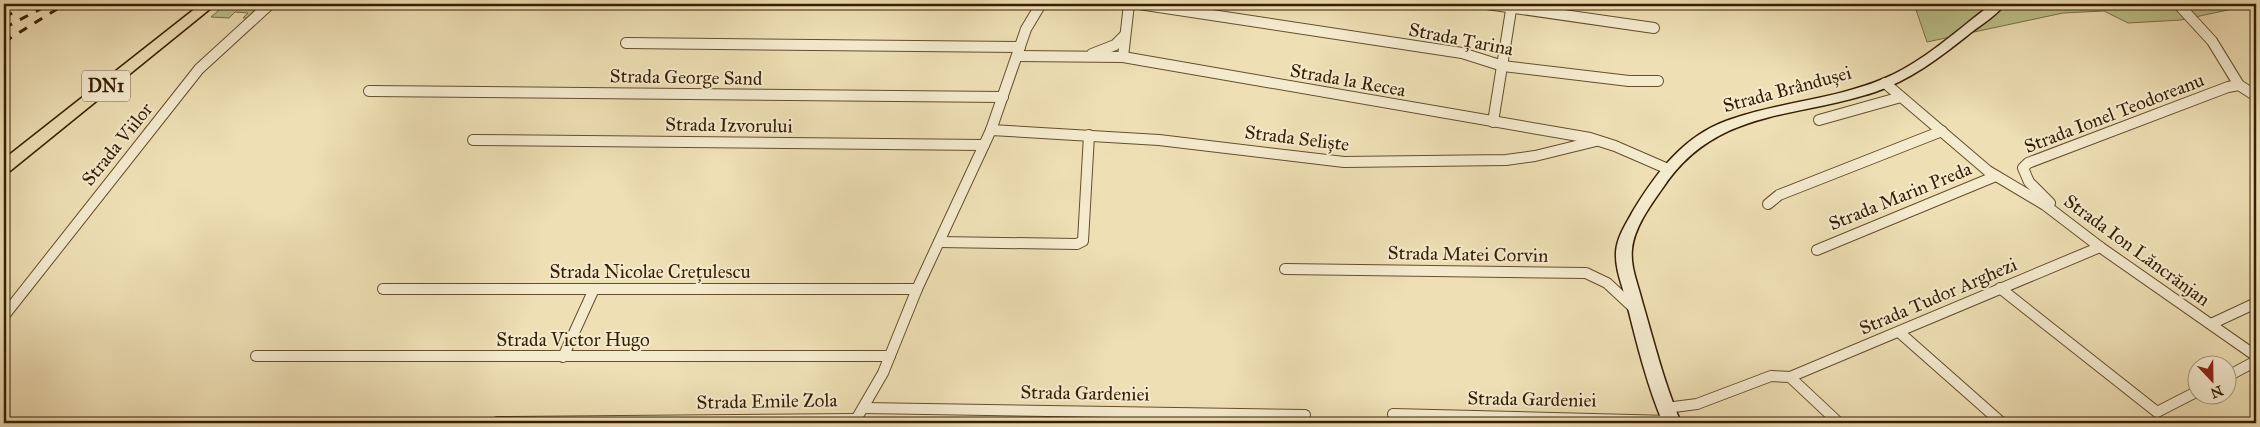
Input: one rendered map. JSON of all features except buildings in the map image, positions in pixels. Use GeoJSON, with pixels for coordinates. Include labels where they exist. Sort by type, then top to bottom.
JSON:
{"type":"FeatureCollection","features":[{"type":"Feature","properties":{"kind":"main road","name":"DN1"},"geometry":{"type":"LineString","coordinates":[[4,167],[209,4]]}},
{"type":"Feature","properties":{"kind":"main road","name":"Strada Brândușei"},"geometry":{"type":"LineString","coordinates":[[1670,418],[1636,310],[1625,266],[1626,240],[1647,199],[1668,169],[1696,142],[1732,124],[1882,84],[1922,62],[1999,4]]}},
{"type":"Feature","properties":{"kind":"street","name":"Strada Viilor"},"geometry":{"type":"LineString","coordinates":[[4,316],[199,70],[270,4]]}},
{"type":"Feature","properties":{"kind":"street"},"geometry":{"type":"LineString","coordinates":[[856,421],[890,356],[917,289],[991,130],[1026,28],[1041,4]]}},
{"type":"Feature","properties":{"kind":"street"},"geometry":{"type":"LineString","coordinates":[[1123,57],[1129,4]]}},
{"type":"Feature","properties":{"kind":"street","name":"Strada Țarina"},"geometry":{"type":"LineString","coordinates":[[1140,4],[1462,53],[1502,66],[1629,80],[1658,81]]}},
{"type":"Feature","properties":{"kind":"street"},"geometry":{"type":"LineString","coordinates":[[1487,4],[1512,6],[1654,28]]}},
{"type":"Feature","properties":{"kind":"street"},"geometry":{"type":"LineString","coordinates":[[2178,4],[2212,41],[2238,85],[2256,96]]}},
{"type":"Feature","properties":{"kind":"street"},"geometry":{"type":"LineString","coordinates":[[1493,122],[1512,6]]}},
{"type":"Feature","properties":{"kind":"street"},"geometry":{"type":"LineString","coordinates":[[1080,57],[1107,49],[1125,35]]}},
{"type":"Feature","properties":{"kind":"street","name":"Strada la Recea"},"geometry":{"type":"LineString","coordinates":[[626,44],[1018,52],[1080,57],[1123,57],[1598,140],[1632,152],[1668,169]]}},
{"type":"Feature","properties":{"kind":"street","name":"Strada Ion Lăncrănjan"},"geometry":{"type":"LineString","coordinates":[[1882,84],[1978,163],[2045,205],[2100,247],[2256,356]]}},
{"type":"Feature","properties":{"kind":"street","name":"Strada Ionel Teodoreanu"},"geometry":{"type":"LineString","coordinates":[[2045,205],[2050,203],[2028,182],[2023,174],[2022,168],[2028,163],[2238,85]]}},
{"type":"Feature","properties":{"kind":"street","name":"Strada George Sand"},"geometry":{"type":"LineString","coordinates":[[369,91],[1003,97]]}},
{"type":"Feature","properties":{"kind":"street"},"geometry":{"type":"LineString","coordinates":[[1819,120],[1898,96]]}},
{"type":"Feature","properties":{"kind":"street","name":"Strada Seliște"},"geometry":{"type":"LineString","coordinates":[[991,130],[1159,140],[1367,163],[1506,160],[1535,156],[1598,140]]}},
{"type":"Feature","properties":{"kind":"street"},"geometry":{"type":"LineString","coordinates":[[1768,204],[1779,196],[1942,132]]}},
{"type":"Feature","properties":{"kind":"street"},"geometry":{"type":"LineString","coordinates":[[939,242],[1077,244],[1083,241],[1089,135]]}},
{"type":"Feature","properties":{"kind":"street","name":"Strada Izvorului"},"geometry":{"type":"LineString","coordinates":[[473,140],[984,145]]}},
{"type":"Feature","properties":{"kind":"street","name":"Strada Marin Preda"},"geometry":{"type":"LineString","coordinates":[[1817,250],[1996,176]]}},
{"type":"Feature","properties":{"kind":"street","name":"Strada Tudor Arghezi"},"geometry":{"type":"LineString","coordinates":[[1670,418],[1698,404],[1771,376],[1790,377],[2100,247]]}},
{"type":"Feature","properties":{"kind":"street","name":"Strada Matei Corvin"},"geometry":{"type":"LineString","coordinates":[[1285,269],[1586,273],[1596,275],[1604,280],[1636,310]]}},
{"type":"Feature","properties":{"kind":"street"},"geometry":{"type":"LineString","coordinates":[[2000,288],[2157,412],[2188,396]]}},
{"type":"Feature","properties":{"kind":"street","name":"Strada Nicolae Crețulescu"},"geometry":{"type":"LineString","coordinates":[[383,289],[917,289]]}},
{"type":"Feature","properties":{"kind":"street"},"geometry":{"type":"LineString","coordinates":[[563,357],[594,289]]}},
{"type":"Feature","properties":{"kind":"street"},"geometry":{"type":"LineString","coordinates":[[2211,324],[2256,303]]}},
{"type":"Feature","properties":{"kind":"street"},"geometry":{"type":"LineString","coordinates":[[1898,332],[2002,423]]}},
{"type":"Feature","properties":{"kind":"street","name":"Strada Victor Hugo"},"geometry":{"type":"LineString","coordinates":[[256,356],[890,356]]}},
{"type":"Feature","properties":{"kind":"street"},"geometry":{"type":"LineString","coordinates":[[2238,371],[2256,361]]}},
{"type":"Feature","properties":{"kind":"street"},"geometry":{"type":"LineString","coordinates":[[1790,377],[1839,423]]}},
{"type":"Feature","properties":{"kind":"street","name":"Strada Gardeniei"},"geometry":{"type":"LineString","coordinates":[[864,408],[1305,415]]}},
{"type":"Feature","properties":{"kind":"street","name":"Strada Gardeniei"},"geometry":{"type":"LineString","coordinates":[[1393,414],[1670,418]]}},
{"type":"Feature","properties":{"kind":"street","name":"Strada Emile Zola"},"geometry":{"type":"LineString","coordinates":[[496,422],[856,421]]}},
{"type":"Feature","properties":{"kind":"green space"},"geometry":{"type":"Polygon","coordinates":[[[226,4],[256,4],[258,6],[247,18],[243,18],[248,13],[235,12],[229,18],[211,17],[226,4]]]}},
{"type":"Feature","properties":{"kind":"green space"},"geometry":{"type":"Polygon","coordinates":[[[1914,4],[2256,4],[2181,20],[2128,23],[2104,11],[2063,13],[1927,42],[1914,4]]]}},
{"type":"Feature","properties":{"kind":"railway"},"geometry":{"type":"LineString","coordinates":[[4,17],[31,4]]}},
{"type":"Feature","properties":{"kind":"railway"},"geometry":{"type":"LineString","coordinates":[[4,28],[50,4]]}},
{"type":"Feature","properties":{"kind":"railway"},"geometry":{"type":"LineString","coordinates":[[4,42],[65,4]]}}]}
